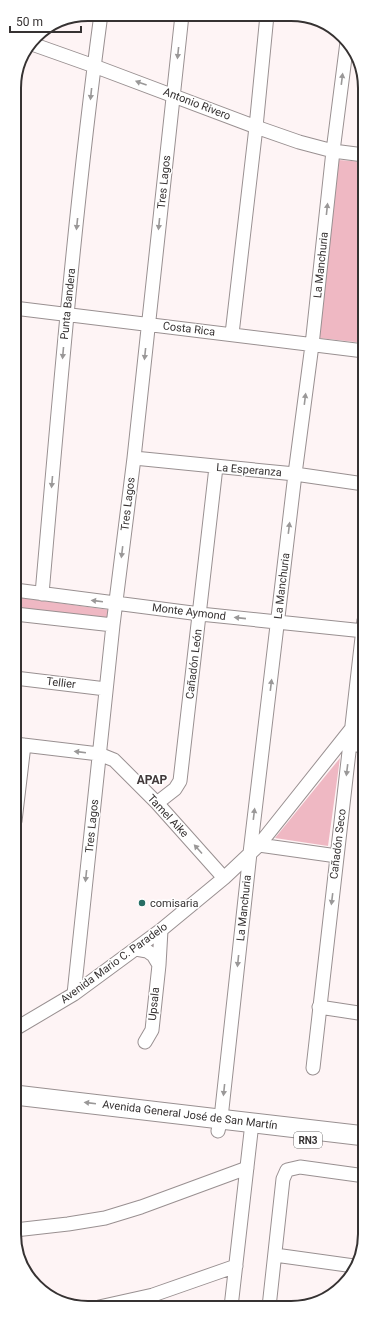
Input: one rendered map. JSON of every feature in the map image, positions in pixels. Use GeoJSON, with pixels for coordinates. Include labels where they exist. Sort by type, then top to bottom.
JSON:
{"type":"FeatureCollection","features":[{"type":"Feature","properties":{"kind":"highway","name":"Avenida General José de San Martín"},"geometry":{"type":"LineString","coordinates":[[21,1096],[219,1124],[298,1139],[358,1146]]}},
{"type":"Feature","properties":{"kind":"highway","name":"Avenida General José de San Martín"},"geometry":{"type":"LineString","coordinates":[[21,1108],[219,1124]]}},
{"type":"Feature","properties":{"kind":"highway","name":"Avenida General José de San Martín"},"geometry":{"type":"LineString","coordinates":[[251,1129],[358,1136]]}},
{"type":"Feature","properties":{"kind":"street","name":"Punta Bandera"},"geometry":{"type":"LineString","coordinates":[[42,594],[67,314],[100,21]]}},
{"type":"Feature","properties":{"kind":"street","name":"Tres Lagos"},"geometry":{"type":"LineString","coordinates":[[74,994],[113,625],[134,458],[181,21]]}},
{"type":"Feature","properties":{"kind":"street"},"geometry":{"type":"LineString","coordinates":[[232,334],[256,127],[265,21]]}},
{"type":"Feature","properties":{"kind":"street","name":"Antonio Rivero"},"geometry":{"type":"LineString","coordinates":[[37,46],[299,142],[333,151],[358,154]]}},
{"type":"Feature","properties":{"kind":"street","name":"La Manchuria"},"geometry":{"type":"LineString","coordinates":[[219,1124],[254,849],[295,474],[312,345],[333,151],[346,50]]}},
{"type":"Feature","properties":{"kind":"street","name":"Costa Rica"},"geometry":{"type":"LineString","coordinates":[[21,309],[358,349]]}},
{"type":"Feature","properties":{"kind":"street","name":"La Esperanza"},"geometry":{"type":"LineString","coordinates":[[134,458],[295,474],[358,483]]}},
{"type":"Feature","properties":{"kind":"street","name":"Cañadón León"},"geometry":{"type":"LineString","coordinates":[[157,804],[175,789],[180,781],[216,467]]}},
{"type":"Feature","properties":{"kind":"street","name":"Monte Aymond"},"geometry":{"type":"LineString","coordinates":[[21,591],[200,614],[278,622],[358,627]]}},
{"type":"Feature","properties":{"kind":"street"},"geometry":{"type":"LineString","coordinates":[[21,615],[113,625]]}},
{"type":"Feature","properties":{"kind":"street","name":"Cañadón Seco"},"geometry":{"type":"LineString","coordinates":[[313,1068],[358,678]]}},
{"type":"Feature","properties":{"kind":"street","name":"Tellier"},"geometry":{"type":"LineString","coordinates":[[21,679],[106,689]]}},
{"type":"Feature","properties":{"kind":"street","name":"Avenida Mario C. Paradelo"},"geometry":{"type":"LineString","coordinates":[[21,1025],[74,994],[136,949],[224,878],[254,849],[352,728],[358,718]]}},
{"type":"Feature","properties":{"kind":"street"},"geometry":{"type":"LineString","coordinates":[[350,744],[358,745]]}},
{"type":"Feature","properties":{"kind":"street","name":"Tamel Aike"},"geometry":{"type":"LineString","coordinates":[[21,745],[109,756],[157,804],[224,878]]}},
{"type":"Feature","properties":{"kind":"street"},"geometry":{"type":"LineString","coordinates":[[254,849],[337,856]]}},
{"type":"Feature","properties":{"kind":"street","name":"Upsala"},"geometry":{"type":"LineString","coordinates":[[145,1042],[152,1030],[161,930]]}},
{"type":"Feature","properties":{"kind":"street"},"geometry":{"type":"LineString","coordinates":[[136,949],[147,951],[153,955],[159,965]]}},
{"type":"Feature","properties":{"kind":"street"},"geometry":{"type":"LineString","coordinates":[[320,1007],[358,1013]]}},
{"type":"Feature","properties":{"kind":"street"},"geometry":{"type":"LineString","coordinates":[[232,1301],[251,1129]]}},
{"type":"Feature","properties":{"kind":"street"},"geometry":{"type":"LineString","coordinates":[[269,1301],[283,1179],[287,1170],[300,1167],[358,1175]]}},
{"type":"Feature","properties":{"kind":"street"},"geometry":{"type":"LineString","coordinates":[[21,1229],[105,1218],[141,1207],[246,1168]]}},
{"type":"Feature","properties":{"kind":"street"},"geometry":{"type":"LineString","coordinates":[[275,1255],[350,1265]]}},
{"type":"Feature","properties":{"kind":"street"},"geometry":{"type":"LineString","coordinates":[[123,1301],[152,1295],[236,1266]]}},
{"type":"Feature","properties":{"kind":"shaded area"},"geometry":{"type":"Polygon","coordinates":[[[339,160],[358,162],[358,342],[319,338],[339,160]]]}},
{"type":"Feature","properties":{"kind":"shaded area"},"geometry":{"type":"Polygon","coordinates":[[[21,598],[110,610],[107,619],[21,609],[21,598]]]}},
{"type":"Feature","properties":{"kind":"shaded area"},"geometry":{"type":"Polygon","coordinates":[[[340,758],[328,846],[275,838],[340,758]]]}},
{"type":"Feature","properties":{"kind":"place","name":"comisaria"},"geometry":{"type":"Point","coordinates":[142,903]}},
{"type":"Feature","properties":{"kind":"district","name":"APAP"},"geometry":{"type":"Point","coordinates":[152,780]}}]}
